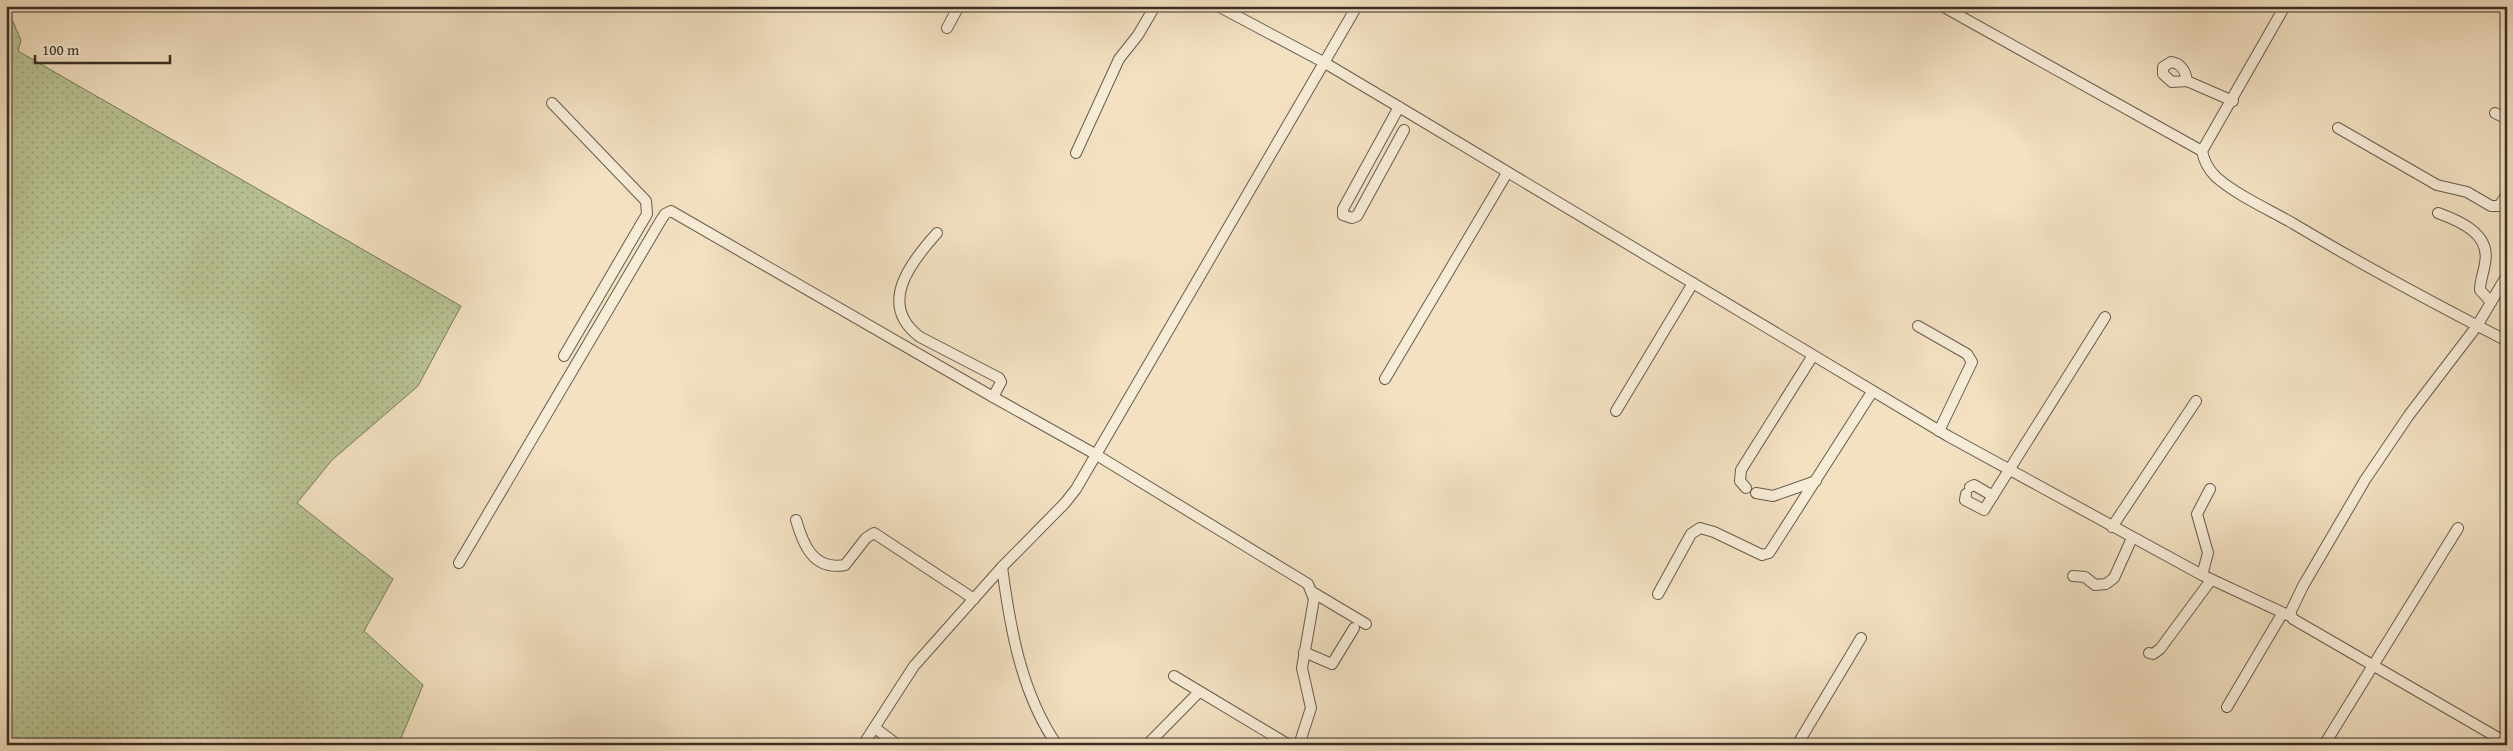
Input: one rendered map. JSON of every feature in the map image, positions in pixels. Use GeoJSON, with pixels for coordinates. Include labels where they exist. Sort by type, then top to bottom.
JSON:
{"type":"FeatureCollection","features":[{"type":"Feature","properties":{"kind":"street"},"geometry":{"type":"LineString","coordinates":[[947,28],[959,6]]}},
{"type":"Feature","properties":{"kind":"street"},"geometry":{"type":"LineString","coordinates":[[1076,153],[1119,59],[1138,35],[1155,6]]}},
{"type":"Feature","properties":{"kind":"street"},"geometry":{"type":"LineString","coordinates":[[1218,6],[1399,107],[1506,173],[1693,283],[1812,357],[2010,472],[2207,577],[2286,615],[2507,743]]}},
{"type":"Feature","properties":{"kind":"street"},"geometry":{"type":"LineString","coordinates":[[863,745],[914,666],[1002,567],[1065,504],[1325,64],[1357,6]]}},
{"type":"Feature","properties":{"kind":"street"},"geometry":{"type":"LineString","coordinates":[[1942,6],[2202,151]]}},
{"type":"Feature","properties":{"kind":"street"},"geometry":{"type":"LineString","coordinates":[[2285,6],[2233,101],[2202,151],[2204,161],[2209,169],[2229,186],[2412,293],[2507,341]]}},
{"type":"Feature","properties":{"kind":"street"},"geometry":{"type":"LineString","coordinates":[[2187,81],[2233,101]]}},
{"type":"Feature","properties":{"kind":"street"},"geometry":{"type":"LineString","coordinates":[[552,103],[630,183],[646,201],[648,207],[647,214],[564,356]]}},
{"type":"Feature","properties":{"kind":"street"},"geometry":{"type":"LineString","coordinates":[[1399,107],[1343,209],[1343,215],[1352,218],[1357,216],[1404,130]]}},
{"type":"Feature","properties":{"kind":"street"},"geometry":{"type":"LineString","coordinates":[[2495,113],[2507,120]]}},
{"type":"Feature","properties":{"kind":"street"},"geometry":{"type":"LineString","coordinates":[[2338,128],[2437,185],[2467,192],[2491,206],[2499,206],[2507,194]]}},
{"type":"Feature","properties":{"kind":"street"},"geometry":{"type":"LineString","coordinates":[[1385,380],[1506,173]]}},
{"type":"Feature","properties":{"kind":"street"},"geometry":{"type":"LineString","coordinates":[[459,563],[576,362],[661,220],[668,212],[676,213],[685,218],[993,398],[1095,454],[1291,572],[1308,584],[1314,593],[1366,624]]}},
{"type":"Feature","properties":{"kind":"street"},"geometry":{"type":"LineString","coordinates":[[2438,213],[2462,222],[2479,237],[2486,256],[2480,290],[2491,302]]}},
{"type":"Feature","properties":{"kind":"street"},"geometry":{"type":"LineString","coordinates":[[937,233],[918,255],[903,282],[898,302],[900,314],[911,330],[920,337],[999,378],[1000,382],[993,398]]}},
{"type":"Feature","properties":{"kind":"street"},"geometry":{"type":"LineString","coordinates":[[2227,707],[2290,610],[2365,480],[2409,415],[2477,326],[2507,275]]}},
{"type":"Feature","properties":{"kind":"street"},"geometry":{"type":"LineString","coordinates":[[1616,411],[1693,283]]}},
{"type":"Feature","properties":{"kind":"street"},"geometry":{"type":"LineString","coordinates":[[1993,496],[1974,485],[1968,491],[1965,500],[1983,510],[1993,496],[2010,472],[2105,317]]}},
{"type":"Feature","properties":{"kind":"street"},"geometry":{"type":"LineString","coordinates":[[1918,326],[1967,354],[1972,362],[1939,431]]}},
{"type":"Feature","properties":{"kind":"street"},"geometry":{"type":"LineString","coordinates":[[1746,488],[1740,481],[1742,470],[1812,357]]}},
{"type":"Feature","properties":{"kind":"street"},"geometry":{"type":"LineString","coordinates":[[1658,594],[1691,534],[1700,528],[1714,532],[1762,555],[1769,553],[1872,392]]}},
{"type":"Feature","properties":{"kind":"street"},"geometry":{"type":"LineString","coordinates":[[2112,527],[2196,401]]}},
{"type":"Feature","properties":{"kind":"street"},"geometry":{"type":"LineString","coordinates":[[1756,493],[1773,496],[1816,481]]}},
{"type":"Feature","properties":{"kind":"street"},"geometry":{"type":"LineString","coordinates":[[2149,654],[2155,653],[2160,649],[2207,577],[2208,553],[2198,514],[2210,489]]}},
{"type":"Feature","properties":{"kind":"street"},"geometry":{"type":"LineString","coordinates":[[796,520],[809,554],[822,561],[845,565],[866,538],[874,533],[974,599]]}},
{"type":"Feature","properties":{"kind":"street"},"geometry":{"type":"LineString","coordinates":[[2324,745],[2458,528]]}},
{"type":"Feature","properties":{"kind":"street"},"geometry":{"type":"LineString","coordinates":[[2073,576],[2085,577],[2095,585],[2110,583],[2132,538]]}},
{"type":"Feature","properties":{"kind":"street"},"geometry":{"type":"LineString","coordinates":[[1002,567],[1014,640],[1042,719],[1057,745]]}},
{"type":"Feature","properties":{"kind":"street"},"geometry":{"type":"LineString","coordinates":[[1299,745],[1311,708],[1309,692],[1302,673],[1304,652],[1314,605],[1314,593]]}},
{"type":"Feature","properties":{"kind":"street"},"geometry":{"type":"LineString","coordinates":[[1304,652],[1332,664],[1354,628]]}},
{"type":"Feature","properties":{"kind":"street"},"geometry":{"type":"LineString","coordinates":[[1796,745],[1861,638]]}},
{"type":"Feature","properties":{"kind":"street"},"geometry":{"type":"LineString","coordinates":[[1174,676],[1288,745]]}},
{"type":"Feature","properties":{"kind":"street"},"geometry":{"type":"LineString","coordinates":[[1147,745],[1199,692]]}},
{"type":"Feature","properties":{"kind":"street"},"geometry":{"type":"LineString","coordinates":[[875,728],[898,745]]}},
{"type":"Feature","properties":{"kind":"green space"},"geometry":{"type":"Polygon","coordinates":[[[6,6],[21,40],[18,51],[461,306],[418,386],[332,460],[297,503],[393,579],[364,631],[423,685],[399,743],[400,745],[6,745],[6,6]]]}}]}
